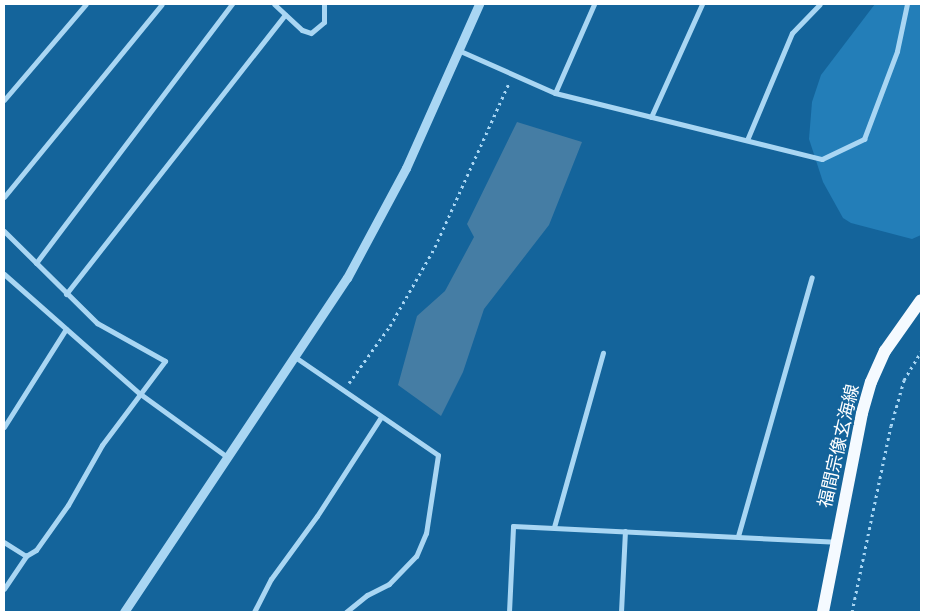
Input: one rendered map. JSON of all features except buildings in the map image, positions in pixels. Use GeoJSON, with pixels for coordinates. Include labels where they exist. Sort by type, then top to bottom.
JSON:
{"type":"FeatureCollection","features":[{"type":"Feature","properties":{"kind":"main road","name":"福間宗像玄海線"},"geometry":{"type":"LineString","coordinates":[[823,612],[862,413],[871,382],[885,351],[921,300]]}},
{"type":"Feature","properties":{"kind":"street"},"geometry":{"type":"LineString","coordinates":[[4,100],[86,4]]}},
{"type":"Feature","properties":{"kind":"street"},"geometry":{"type":"LineString","coordinates":[[4,196],[162,4]]}},
{"type":"Feature","properties":{"kind":"street"},"geometry":{"type":"LineString","coordinates":[[36,263],[232,4]]}},
{"type":"Feature","properties":{"kind":"street"},"geometry":{"type":"LineString","coordinates":[[274,4],[302,30],[311,33],[324,22],[324,4]]}},
{"type":"Feature","properties":{"kind":"street"},"geometry":{"type":"LineString","coordinates":[[124,612],[295,357],[380,222],[479,4]]}},
{"type":"Feature","properties":{"kind":"street"},"geometry":{"type":"LineString","coordinates":[[555,93],[594,4]]}},
{"type":"Feature","properties":{"kind":"street"},"geometry":{"type":"LineString","coordinates":[[651,117],[702,4]]}},
{"type":"Feature","properties":{"kind":"street"},"geometry":{"type":"LineString","coordinates":[[747,140],[792,33],[820,4]]}},
{"type":"Feature","properties":{"kind":"street"},"geometry":{"type":"LineString","coordinates":[[458,50],[555,93],[822,159],[864,139],[897,51],[907,4]]}},
{"type":"Feature","properties":{"kind":"street"},"geometry":{"type":"LineString","coordinates":[[66,294],[285,15]]}},
{"type":"Feature","properties":{"kind":"street"},"geometry":{"type":"LineString","coordinates":[[4,231],[97,323],[165,361],[102,445],[68,505],[36,550],[26,556],[4,589]]}},
{"type":"Feature","properties":{"kind":"street"},"geometry":{"type":"LineString","coordinates":[[4,274],[139,394],[228,458]]}},
{"type":"Feature","properties":{"kind":"street"},"geometry":{"type":"LineString","coordinates":[[738,536],[812,277]]}},
{"type":"Feature","properties":{"kind":"street"},"geometry":{"type":"LineString","coordinates":[[4,427],[66,329]]}},
{"type":"Feature","properties":{"kind":"street"},"geometry":{"type":"LineString","coordinates":[[554,527],[603,353]]}},
{"type":"Feature","properties":{"kind":"street"},"geometry":{"type":"LineString","coordinates":[[295,357],[438,455],[426,534],[416,556],[404,571],[350,606],[346,612]]}},
{"type":"Feature","properties":{"kind":"street"},"geometry":{"type":"LineString","coordinates":[[254,612],[272,579],[317,516],[381,417]]}},
{"type":"Feature","properties":{"kind":"street"},"geometry":{"type":"LineString","coordinates":[[509,612],[513,526],[837,542]]}},
{"type":"Feature","properties":{"kind":"street"},"geometry":{"type":"LineString","coordinates":[[621,612],[625,531]]}},
{"type":"Feature","properties":{"kind":"street"},"geometry":{"type":"LineString","coordinates":[[4,542],[26,556]]}},
{"type":"Feature","properties":{"kind":"path"},"geometry":{"type":"LineString","coordinates":[[343,391],[390,326],[435,247],[512,75]]}},
{"type":"Feature","properties":{"kind":"path"},"geometry":{"type":"LineString","coordinates":[[852,612],[891,426],[904,380],[921,352]]}},
{"type":"Feature","properties":{"kind":"shaded area"},"geometry":{"type":"Polygon","coordinates":[[[875,4],[921,4],[921,235],[912,239],[851,223],[843,218],[823,182],[809,139],[812,102],[821,75],[875,4]]]}},
{"type":"Feature","properties":{"kind":"shaded area"},"geometry":{"type":"Polygon","coordinates":[[[517,122],[582,142],[549,225],[484,309],[463,372],[441,416],[398,385],[417,316],[445,291],[474,237],[467,224],[517,122]]]}}]}
